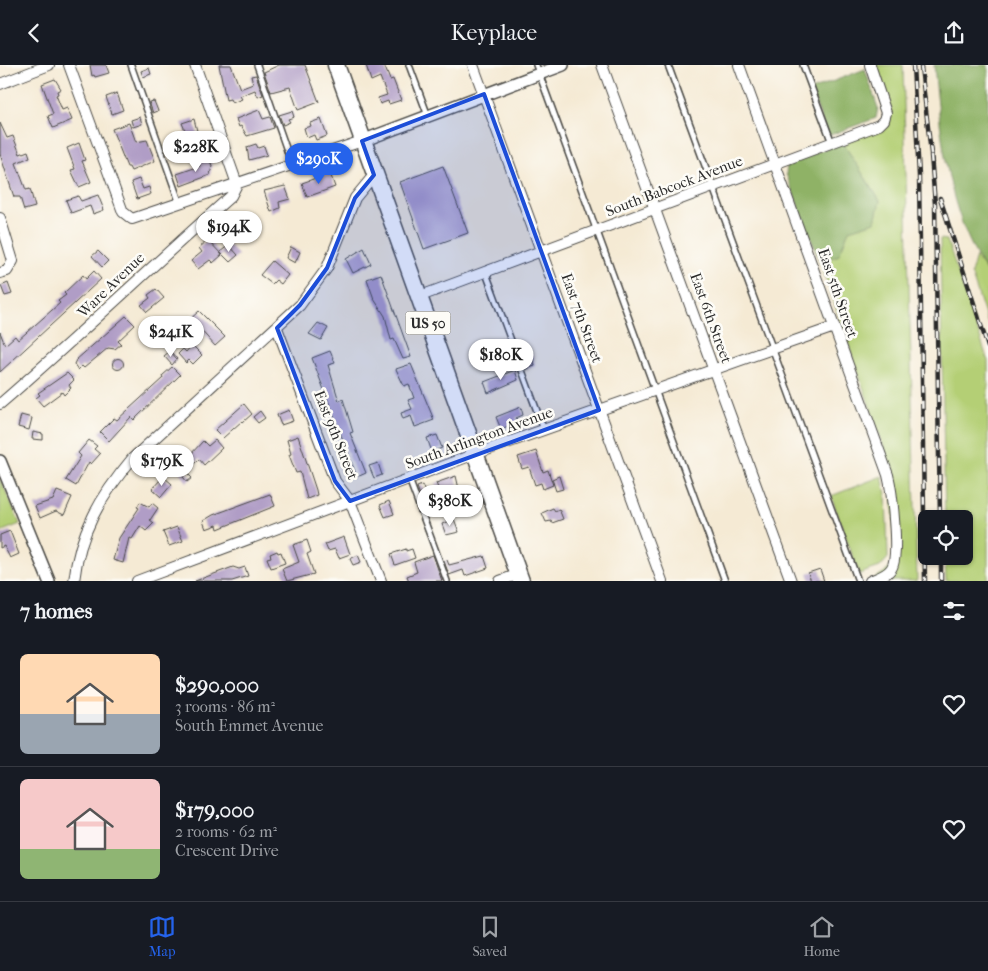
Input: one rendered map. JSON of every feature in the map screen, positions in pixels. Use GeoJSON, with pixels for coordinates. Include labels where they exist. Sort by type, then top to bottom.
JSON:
{"type":"FeatureCollection","features":[{"type":"Feature","properties":{"kind":"highway","name":"US 50"},"geometry":{"type":"LineString","coordinates":[[336,65],[520,578]]}},
{"type":"Feature","properties":{"kind":"street"},"geometry":{"type":"LineString","coordinates":[[0,84],[49,65]]}},
{"type":"Feature","properties":{"kind":"street"},"geometry":{"type":"LineString","coordinates":[[69,65],[120,203],[127,217],[138,219],[362,141],[484,94],[538,69],[563,65]]}},
{"type":"Feature","properties":{"kind":"street"},"geometry":{"type":"LineString","coordinates":[[195,65],[237,184]]}},
{"type":"Feature","properties":{"kind":"street","name":"East 7th Street"},"geometry":{"type":"LineString","coordinates":[[473,65],[662,581]]}},
{"type":"Feature","properties":{"kind":"street","name":"East 6th Street"},"geometry":{"type":"LineString","coordinates":[[602,65],[791,581]]}},
{"type":"Feature","properties":{"kind":"street","name":"East 5th Street"},"geometry":{"type":"LineString","coordinates":[[739,65],[814,266],[834,327],[888,475],[891,489],[894,563],[886,574],[870,581]]}},
{"type":"Feature","properties":{"kind":"street","name":"South Babcock Avenue"},"geometry":{"type":"LineString","coordinates":[[418,297],[870,130],[884,120],[885,107],[870,65]]}},
{"type":"Feature","properties":{"kind":"street"},"geometry":{"type":"LineString","coordinates":[[74,581],[85,530],[90,518],[120,473],[144,447],[278,328],[300,305],[319,281],[326,268],[355,198],[374,175]]}},
{"type":"Feature","properties":{"kind":"street","name":"Ware Avenue"},"geometry":{"type":"LineString","coordinates":[[0,404],[76,338],[157,262],[232,196],[237,184]]}},
{"type":"Feature","properties":{"kind":"street"},"geometry":{"type":"LineString","coordinates":[[0,218],[13,261],[7,271],[0,273]]}},
{"type":"Feature","properties":{"kind":"street","name":"South Arlington Avenue"},"geometry":{"type":"LineString","coordinates":[[137,581],[476,454],[713,368],[834,327]]}},
{"type":"Feature","properties":{"kind":"street","name":"East 9th Street"},"geometry":{"type":"LineString","coordinates":[[278,328],[336,481],[350,501],[381,581]]}},
{"type":"Feature","properties":{"kind":"street"},"geometry":{"type":"LineString","coordinates":[[0,461],[49,581]]}},
{"type":"Feature","properties":{"kind":"street"},"geometry":{"type":"LineString","coordinates":[[500,581],[520,578]]}},
{"type":"Feature","properties":{"kind":"lane"},"geometry":{"type":"LineString","coordinates":[[131,65],[180,204]]}},
{"type":"Feature","properties":{"kind":"lane"},"geometry":{"type":"LineString","coordinates":[[257,65],[292,165]]}},
{"type":"Feature","properties":{"kind":"lane"},"geometry":{"type":"LineString","coordinates":[[409,65],[428,116]]}},
{"type":"Feature","properties":{"kind":"lane"},"geometry":{"type":"LineString","coordinates":[[668,65],[858,581]]}},
{"type":"Feature","properties":{"kind":"lane"},"geometry":{"type":"LineString","coordinates":[[803,65],[832,143]]}},
{"type":"Feature","properties":{"kind":"lane"},"geometry":{"type":"LineString","coordinates":[[538,69],[725,581]]}},
{"type":"Feature","properties":{"kind":"lane"},"geometry":{"type":"LineString","coordinates":[[486,273],[544,430]]}},
{"type":"Feature","properties":{"kind":"lane"},"geometry":{"type":"LineString","coordinates":[[409,479],[447,581]]}},
{"type":"Feature","properties":{"kind":"highlighted area"},"geometry":{"type":"Polygon","coordinates":[[[484,94],[599,410],[350,501],[335,481],[277,328],[300,305],[327,268],[355,198],[374,175],[362,141],[484,94]]]}},
{"type":"Feature","properties":{"kind":"green space"},"geometry":{"type":"Polygon","coordinates":[[[873,65],[903,65],[917,581],[871,581],[895,565],[892,471],[820,262],[839,255],[848,230],[880,201],[843,143],[888,121],[873,65]]]}},
{"type":"Feature","properties":{"kind":"green space"},"geometry":{"type":"Polygon","coordinates":[[[934,65],[988,65],[988,274],[974,251],[963,226],[948,174],[943,147],[934,65]]]}},
{"type":"Feature","properties":{"kind":"green space"},"geometry":{"type":"Polygon","coordinates":[[[865,69],[878,108],[876,118],[827,136],[811,90],[865,69]]]}},
{"type":"Feature","properties":{"kind":"green space"},"geometry":{"type":"Polygon","coordinates":[[[843,143],[880,201],[875,222],[849,230],[839,255],[820,262],[786,174],[787,165],[792,160],[843,143]]]}},
{"type":"Feature","properties":{"kind":"green space"},"geometry":{"type":"Polygon","coordinates":[[[940,239],[947,240],[988,361],[988,581],[946,581],[945,565],[973,565],[973,510],[945,510],[940,239]]]}},
{"type":"Feature","properties":{"kind":"green space"},"geometry":{"type":"Polygon","coordinates":[[[976,257],[988,274],[988,324],[971,273],[976,257]]]}},
{"type":"Feature","properties":{"kind":"green space"},"geometry":{"type":"Polygon","coordinates":[[[882,476],[886,494],[888,558],[880,567],[859,574],[831,496],[882,476]]]}},
{"type":"Feature","properties":{"kind":"green space"},"geometry":{"type":"Polygon","coordinates":[[[0,478],[20,524],[0,532],[0,478]]]}},
{"type":"Feature","properties":{"kind":"building"},"geometry":{"type":"Polygon","coordinates":[[[90,65],[106,65],[109,73],[95,77],[94,75],[92,76],[90,65]]]}},
{"type":"Feature","properties":{"kind":"building"},"geometry":{"type":"Polygon","coordinates":[[[219,65],[231,65],[240,89],[253,84],[251,76],[256,75],[263,95],[258,97],[255,90],[240,96],[242,99],[232,103],[230,99],[226,100],[219,65]]]}},
{"type":"Feature","properties":{"kind":"building"},"geometry":{"type":"Polygon","coordinates":[[[279,65],[305,65],[319,102],[298,110],[290,87],[271,92],[264,72],[279,65]]]}},
{"type":"Feature","properties":{"kind":"building"},"geometry":{"type":"Polygon","coordinates":[[[366,65],[384,65],[390,80],[393,79],[401,100],[389,104],[388,101],[380,104],[378,98],[387,95],[380,77],[371,81],[366,65]]]}},
{"type":"Feature","properties":{"kind":"building"},"geometry":{"type":"Polygon","coordinates":[[[149,68],[151,74],[143,77],[141,71],[149,68]]]}},
{"type":"Feature","properties":{"kind":"building"},"geometry":{"type":"Polygon","coordinates":[[[55,79],[61,89],[57,91],[58,94],[56,95],[62,110],[67,108],[72,120],[53,128],[48,116],[53,114],[42,84],[55,79]]]}},
{"type":"Feature","properties":{"kind":"building"},"geometry":{"type":"Polygon","coordinates":[[[117,93],[123,110],[112,114],[106,97],[117,93]]]}},
{"type":"Feature","properties":{"kind":"building"},"geometry":{"type":"Polygon","coordinates":[[[154,101],[158,111],[153,113],[149,102],[154,101]]]}},
{"type":"Feature","properties":{"kind":"building"},"geometry":{"type":"Polygon","coordinates":[[[259,110],[263,119],[270,117],[274,128],[247,136],[241,126],[239,127],[236,119],[259,110]]]}},
{"type":"Feature","properties":{"kind":"building"},"geometry":{"type":"Polygon","coordinates":[[[292,111],[294,117],[288,119],[290,122],[283,125],[279,115],[292,111]]]}},
{"type":"Feature","properties":{"kind":"building"},"geometry":{"type":"Polygon","coordinates":[[[140,117],[142,124],[133,127],[131,120],[140,117]]]}},
{"type":"Feature","properties":{"kind":"building"},"geometry":{"type":"Polygon","coordinates":[[[194,119],[198,135],[195,136],[199,147],[186,152],[183,142],[189,140],[182,123],[194,119]]]}},
{"type":"Feature","properties":{"kind":"building"},"geometry":{"type":"Polygon","coordinates":[[[321,119],[327,136],[316,140],[314,135],[307,138],[304,128],[311,126],[310,123],[321,119]]]}},
{"type":"Feature","properties":{"kind":"building"},"geometry":{"type":"Polygon","coordinates":[[[0,123],[7,138],[13,136],[20,154],[28,151],[30,157],[16,163],[26,190],[30,189],[35,207],[24,210],[20,197],[14,197],[0,154],[0,123]]]}},
{"type":"Feature","properties":{"kind":"building"},"geometry":{"type":"Polygon","coordinates":[[[129,123],[136,142],[147,140],[155,161],[131,171],[127,167],[112,129],[129,123]]]}},
{"type":"Feature","properties":{"kind":"building"},"geometry":{"type":"Polygon","coordinates":[[[79,143],[85,160],[82,161],[91,182],[79,187],[71,170],[75,169],[67,148],[79,143]]]}},
{"type":"Feature","properties":{"kind":"building"},"geometry":{"type":"Polygon","coordinates":[[[256,144],[258,148],[264,146],[267,155],[249,160],[247,147],[256,144]]]}},
{"type":"Feature","properties":{"kind":"building"},"geometry":{"type":"Polygon","coordinates":[[[209,158],[212,166],[210,175],[181,186],[177,174],[200,166],[198,162],[209,158]]]}},
{"type":"Feature","properties":{"kind":"building"},"geometry":{"type":"Polygon","coordinates":[[[443,166],[468,233],[424,249],[400,182],[443,166]]]}},
{"type":"Feature","properties":{"kind":"building"},"geometry":{"type":"Polygon","coordinates":[[[330,173],[335,187],[307,197],[302,183],[330,173]]]}},
{"type":"Feature","properties":{"kind":"building"},"geometry":{"type":"Polygon","coordinates":[[[139,179],[143,189],[149,187],[151,194],[137,199],[131,182],[139,179]]]}},
{"type":"Feature","properties":{"kind":"building"},"geometry":{"type":"Polygon","coordinates":[[[285,186],[290,199],[279,202],[280,208],[271,212],[264,191],[285,186]]]}},
{"type":"Feature","properties":{"kind":"building"},"geometry":{"type":"Polygon","coordinates":[[[98,195],[104,210],[93,214],[90,206],[71,213],[66,200],[78,196],[81,201],[98,195]]]}},
{"type":"Feature","properties":{"kind":"building"},"geometry":{"type":"Polygon","coordinates":[[[208,240],[222,255],[213,263],[210,260],[198,269],[191,261],[202,252],[199,248],[208,240]]]}},
{"type":"Feature","properties":{"kind":"building"},"geometry":{"type":"Polygon","coordinates":[[[229,245],[238,255],[230,262],[220,252],[229,245]]]}},
{"type":"Feature","properties":{"kind":"building"},"geometry":{"type":"Polygon","coordinates":[[[291,247],[300,252],[295,263],[286,258],[291,247]]]}},
{"type":"Feature","properties":{"kind":"building"},"geometry":{"type":"Polygon","coordinates":[[[364,248],[371,264],[353,273],[346,259],[364,248]]]}},
{"type":"Feature","properties":{"kind":"building"},"geometry":{"type":"Polygon","coordinates":[[[98,251],[108,261],[102,267],[92,256],[98,251]]]}},
{"type":"Feature","properties":{"kind":"building"},"geometry":{"type":"Polygon","coordinates":[[[272,261],[288,275],[281,284],[276,280],[272,284],[260,275],[272,261]]]}},
{"type":"Feature","properties":{"kind":"building"},"geometry":{"type":"Polygon","coordinates":[[[94,271],[101,279],[0,372],[0,332],[5,345],[15,336],[18,340],[60,303],[58,301],[66,295],[64,293],[83,275],[86,279],[94,271]]]}},
{"type":"Feature","properties":{"kind":"building"},"geometry":{"type":"Polygon","coordinates":[[[381,274],[411,357],[403,359],[394,339],[391,340],[385,316],[374,299],[367,279],[381,274]]]}},
{"type":"Feature","properties":{"kind":"building"},"geometry":{"type":"Polygon","coordinates":[[[8,283],[12,294],[5,296],[1,286],[8,283]]]}},
{"type":"Feature","properties":{"kind":"building"},"geometry":{"type":"Polygon","coordinates":[[[156,289],[164,298],[147,312],[141,305],[150,298],[148,295],[156,289]]]}},
{"type":"Feature","properties":{"kind":"building"},"geometry":{"type":"Polygon","coordinates":[[[199,311],[225,337],[215,346],[199,328],[195,332],[187,322],[199,311]]]}},
{"type":"Feature","properties":{"kind":"building"},"geometry":{"type":"Polygon","coordinates":[[[126,316],[135,325],[118,341],[121,344],[115,349],[108,348],[84,368],[82,366],[78,370],[74,364],[76,360],[126,316]]]}},
{"type":"Feature","properties":{"kind":"building"},"geometry":{"type":"Polygon","coordinates":[[[318,323],[328,328],[321,340],[309,334],[318,323]]]}},
{"type":"Feature","properties":{"kind":"building"},"geometry":{"type":"Polygon","coordinates":[[[192,345],[202,355],[193,364],[189,360],[186,363],[178,354],[183,349],[186,352],[192,345]]]}},
{"type":"Feature","properties":{"kind":"building"},"geometry":{"type":"Polygon","coordinates":[[[170,351],[177,359],[172,365],[164,356],[170,351]]]}},
{"type":"Feature","properties":{"kind":"building"},"geometry":{"type":"Polygon","coordinates":[[[330,351],[335,363],[328,365],[339,401],[343,399],[353,432],[350,433],[366,473],[357,477],[312,358],[330,351]]]}},
{"type":"Feature","properties":{"kind":"building"},"geometry":{"type":"Polygon","coordinates":[[[532,354],[535,366],[526,369],[522,357],[532,354]]]}},
{"type":"Feature","properties":{"kind":"building"},"geometry":{"type":"Polygon","coordinates":[[[118,358],[124,364],[118,370],[112,364],[118,358]]]}},
{"type":"Feature","properties":{"kind":"building"},"geometry":{"type":"Polygon","coordinates":[[[411,364],[434,420],[415,427],[411,416],[403,419],[401,413],[412,409],[408,400],[414,398],[409,384],[404,386],[396,369],[411,364]]]}},
{"type":"Feature","properties":{"kind":"building"},"geometry":{"type":"Polygon","coordinates":[[[172,367],[180,375],[134,420],[131,417],[109,441],[100,432],[114,418],[117,420],[163,378],[162,376],[172,367]]]}},
{"type":"Feature","properties":{"kind":"building"},"geometry":{"type":"Polygon","coordinates":[[[515,370],[518,380],[488,393],[484,382],[515,370]]]}},
{"type":"Feature","properties":{"kind":"building"},"geometry":{"type":"Polygon","coordinates":[[[67,373],[74,380],[69,385],[71,388],[64,395],[62,392],[43,406],[36,398],[40,395],[38,393],[67,373]]]}},
{"type":"Feature","properties":{"kind":"building"},"geometry":{"type":"Polygon","coordinates":[[[244,404],[252,414],[223,438],[215,430],[244,404]]]}},
{"type":"Feature","properties":{"kind":"building"},"geometry":{"type":"Polygon","coordinates":[[[521,407],[523,415],[516,418],[518,422],[501,429],[496,417],[521,407]]]}},
{"type":"Feature","properties":{"kind":"building"},"geometry":{"type":"Polygon","coordinates":[[[289,410],[293,421],[281,425],[277,415],[289,410]]]}},
{"type":"Feature","properties":{"kind":"building"},"geometry":{"type":"Polygon","coordinates":[[[260,411],[265,418],[258,423],[253,417],[260,411]]]}},
{"type":"Feature","properties":{"kind":"building"},"geometry":{"type":"Polygon","coordinates":[[[21,415],[32,418],[29,430],[18,427],[21,415]]]}},
{"type":"Feature","properties":{"kind":"building"},"geometry":{"type":"Polygon","coordinates":[[[33,432],[43,434],[43,440],[32,439],[33,432]]]}},
{"type":"Feature","properties":{"kind":"building"},"geometry":{"type":"Polygon","coordinates":[[[437,435],[442,448],[432,452],[427,438],[437,435]]]}},
{"type":"Feature","properties":{"kind":"building"},"geometry":{"type":"Polygon","coordinates":[[[298,436],[317,495],[307,499],[300,472],[296,473],[289,455],[291,454],[287,440],[298,436]]]}},
{"type":"Feature","properties":{"kind":"building"},"geometry":{"type":"Polygon","coordinates":[[[89,440],[97,446],[94,449],[100,454],[91,464],[89,462],[76,486],[66,480],[81,456],[78,453],[89,440]]]}},
{"type":"Feature","properties":{"kind":"building"},"geometry":{"type":"Polygon","coordinates":[[[215,440],[222,448],[204,465],[199,459],[186,472],[192,478],[187,482],[177,469],[203,441],[208,446],[215,440]]]}},
{"type":"Feature","properties":{"kind":"building"},"geometry":{"type":"Polygon","coordinates":[[[536,451],[543,472],[548,470],[553,485],[543,489],[541,483],[535,485],[529,467],[522,469],[518,457],[536,451]]]}},
{"type":"Feature","properties":{"kind":"building"},"geometry":{"type":"Polygon","coordinates":[[[378,463],[382,475],[374,478],[369,466],[378,463]]]}},
{"type":"Feature","properties":{"kind":"building"},"geometry":{"type":"Polygon","coordinates":[[[456,476],[459,489],[441,496],[436,483],[456,476]]]}},
{"type":"Feature","properties":{"kind":"building"},"geometry":{"type":"Polygon","coordinates":[[[559,476],[563,489],[556,491],[552,479],[559,476]]]}},
{"type":"Feature","properties":{"kind":"building"},"geometry":{"type":"Polygon","coordinates":[[[165,478],[172,484],[161,497],[152,489],[161,479],[162,481],[165,478]]]}},
{"type":"Feature","properties":{"kind":"building"},"geometry":{"type":"Polygon","coordinates":[[[422,485],[427,496],[421,498],[417,487],[422,485]]]}},
{"type":"Feature","properties":{"kind":"building"},"geometry":{"type":"Polygon","coordinates":[[[57,491],[72,497],[64,515],[56,511],[40,518],[35,506],[53,500],[57,491]]]}},
{"type":"Feature","properties":{"kind":"building"},"geometry":{"type":"Polygon","coordinates":[[[270,494],[275,506],[218,529],[217,525],[206,529],[203,521],[213,515],[270,494]]]}},
{"type":"Feature","properties":{"kind":"building"},"geometry":{"type":"Polygon","coordinates":[[[389,501],[394,514],[385,517],[380,505],[389,501]]]}},
{"type":"Feature","properties":{"kind":"building"},"geometry":{"type":"Polygon","coordinates":[[[140,502],[149,507],[152,503],[158,508],[150,520],[154,523],[146,531],[140,526],[132,539],[129,538],[123,563],[113,560],[119,538],[139,508],[137,507],[140,502]]]}},
{"type":"Feature","properties":{"kind":"building"},"geometry":{"type":"Polygon","coordinates":[[[553,508],[555,511],[559,509],[563,519],[552,523],[551,521],[546,522],[542,513],[553,508]]]}},
{"type":"Feature","properties":{"kind":"building"},"geometry":{"type":"Polygon","coordinates":[[[454,519],[459,532],[446,535],[442,524],[454,519]]]}},
{"type":"Feature","properties":{"kind":"building"},"geometry":{"type":"Polygon","coordinates":[[[177,527],[183,541],[169,546],[163,532],[177,527]]]}},
{"type":"Feature","properties":{"kind":"building"},"geometry":{"type":"Polygon","coordinates":[[[10,531],[19,554],[10,558],[4,546],[0,548],[0,535],[10,531]]]}},
{"type":"Feature","properties":{"kind":"building"},"geometry":{"type":"Polygon","coordinates":[[[344,537],[350,554],[339,558],[335,549],[328,551],[325,544],[344,537]]]}},
{"type":"Feature","properties":{"kind":"building"},"geometry":{"type":"Polygon","coordinates":[[[307,540],[311,552],[307,554],[314,574],[287,581],[282,569],[299,562],[293,545],[307,540]]]}},
{"type":"Feature","properties":{"kind":"building"},"geometry":{"type":"Polygon","coordinates":[[[406,549],[406,551],[412,549],[415,558],[395,565],[391,554],[406,549]]]}},
{"type":"Feature","properties":{"kind":"building"},"geometry":{"type":"Polygon","coordinates":[[[277,551],[278,553],[281,552],[285,563],[271,568],[267,558],[271,557],[270,554],[277,551]]]}},
{"type":"Feature","properties":{"kind":"building"},"geometry":{"type":"Polygon","coordinates":[[[358,555],[361,562],[353,565],[350,559],[358,555]]]}},
{"type":"Feature","properties":{"kind":"building"},"geometry":{"type":"Polygon","coordinates":[[[433,555],[442,581],[409,581],[407,576],[417,572],[414,562],[433,555]]]}},
{"type":"Feature","properties":{"kind":"building"},"geometry":{"type":"Polygon","coordinates":[[[484,556],[488,568],[465,576],[463,570],[449,575],[444,561],[447,560],[449,565],[484,556]]]}},
{"type":"Feature","properties":{"kind":"building"},"geometry":{"type":"Polygon","coordinates":[[[233,567],[239,569],[245,567],[248,576],[232,581],[195,581],[233,567]]]}},
{"type":"Feature","properties":{"kind":"building"},"geometry":{"type":"Polygon","coordinates":[[[820,569],[824,581],[811,581],[808,573],[820,569]]]}},
{"type":"Feature","properties":{"kind":"railway"},"geometry":{"type":"LineString","coordinates":[[913,65],[919,176],[925,581]]}},
{"type":"Feature","properties":{"kind":"railway"},"geometry":{"type":"LineString","coordinates":[[921,67],[932,162]]}},
{"type":"Feature","properties":{"kind":"railway"},"geometry":{"type":"LineString","coordinates":[[931,155],[935,204],[940,510]]}},
{"type":"Feature","properties":{"kind":"railway"},"geometry":{"type":"LineString","coordinates":[[940,198],[988,347]]}},
{"type":"Feature","properties":{"kind":"railway"},"geometry":{"type":"LineString","coordinates":[[941,565],[941,581]]}}]}
